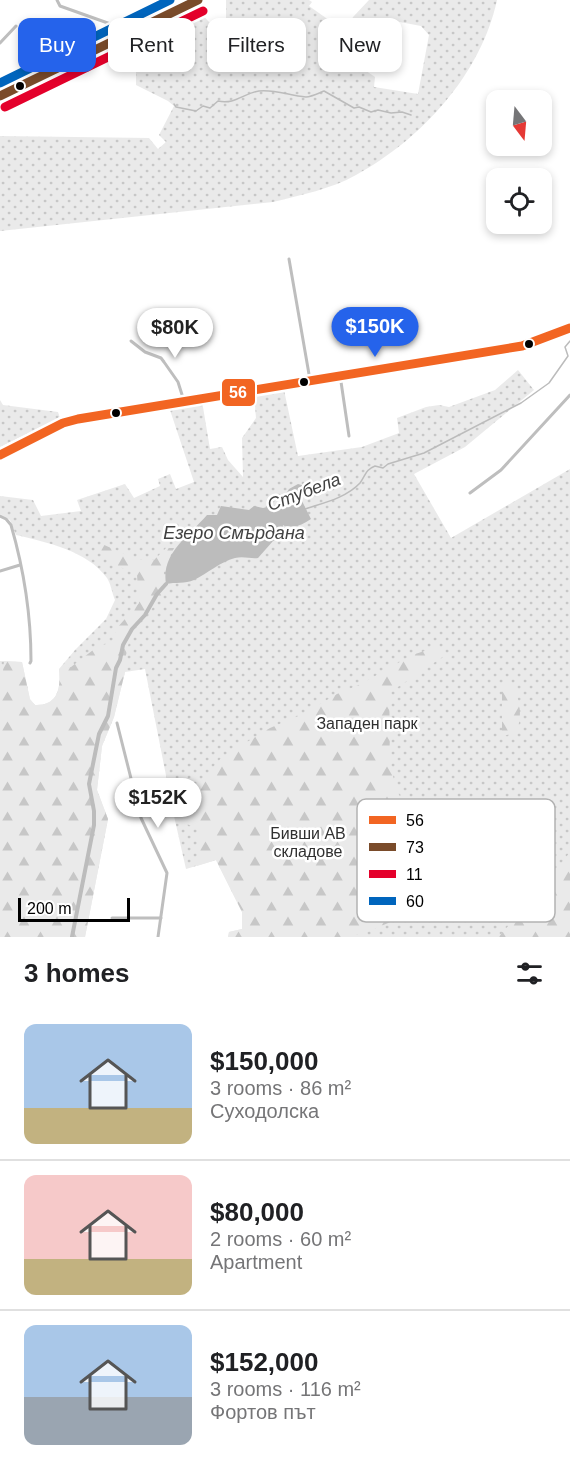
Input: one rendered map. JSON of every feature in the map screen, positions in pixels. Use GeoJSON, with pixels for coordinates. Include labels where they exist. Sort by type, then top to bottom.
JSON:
{"type":"FeatureCollection","features":[{"type":"Feature","properties":{"kind":"street"},"geometry":{"type":"LineString","coordinates":[[57,0],[60,6],[108,23]]}},
{"type":"Feature","properties":{"kind":"street"},"geometry":{"type":"LineString","coordinates":[[161,18],[198,0]]}},
{"type":"Feature","properties":{"kind":"street"},"geometry":{"type":"LineString","coordinates":[[0,43],[16,26]]}},
{"type":"Feature","properties":{"kind":"street"},"geometry":{"type":"LineString","coordinates":[[0,96],[108,44]]}},
{"type":"Feature","properties":{"kind":"street"},"geometry":{"type":"LineString","coordinates":[[289,259],[310,380]]}},
{"type":"Feature","properties":{"kind":"street"},"geometry":{"type":"LineString","coordinates":[[0,455],[73,420],[522,346],[570,328]]}},
{"type":"Feature","properties":{"kind":"street"},"geometry":{"type":"LineString","coordinates":[[131,341],[164,362],[178,382],[184,401]]}},
{"type":"Feature","properties":{"kind":"street"},"geometry":{"type":"LineString","coordinates":[[340,375],[349,436]]}},
{"type":"Feature","properties":{"kind":"street"},"geometry":{"type":"LineString","coordinates":[[470,493],[501,470],[570,394]]}},
{"type":"Feature","properties":{"kind":"street"},"geometry":{"type":"LineString","coordinates":[[0,516],[11,525],[27,591],[32,649],[30,663]]}},
{"type":"Feature","properties":{"kind":"street"},"geometry":{"type":"LineString","coordinates":[[0,571],[20,566]]}},
{"type":"Feature","properties":{"kind":"street"},"geometry":{"type":"LineString","coordinates":[[117,723],[141,818],[167,873],[158,937]]}},
{"type":"Feature","properties":{"kind":"street"},"geometry":{"type":"LineString","coordinates":[[134,792],[144,786],[156,785]]}},
{"type":"Feature","properties":{"kind":"street"},"geometry":{"type":"LineString","coordinates":[[112,918],[161,918]]}},
{"type":"Feature","properties":{"kind":"green space"},"geometry":{"type":"Polygon","coordinates":[[[226,0],[309,0],[312,2],[309,6],[326,18],[318,18],[318,72],[368,72],[375,77],[374,87],[418,94],[429,35],[421,26],[402,22],[402,18],[353,17],[369,0],[497,0],[478,54],[445,102],[404,143],[346,180],[316,191],[273,202],[0,231],[0,136],[149,138],[158,149],[166,142],[159,135],[174,106],[136,85],[136,72],[195,72],[193,18],[202,14],[207,20],[207,72],[306,72],[306,18],[226,18],[226,0]]]}},
{"type":"Feature","properties":{"kind":"green space","name":"Западен парк"},"geometry":{"type":"Polygon","coordinates":[[[518,370],[534,390],[465,447],[414,474],[451,538],[570,469],[570,937],[228,937],[229,932],[242,929],[242,912],[216,860],[186,869],[145,669],[125,672],[114,717],[102,746],[97,790],[108,819],[85,937],[0,937],[0,661],[22,662],[30,699],[35,705],[49,702],[58,689],[59,669],[106,619],[115,600],[107,578],[89,561],[66,549],[16,535],[10,520],[0,514],[0,496],[33,500],[41,516],[81,511],[77,500],[125,484],[134,498],[160,486],[158,479],[170,474],[176,489],[194,482],[169,407],[202,401],[210,449],[222,447],[228,460],[243,477],[242,438],[256,418],[254,394],[284,390],[298,456],[362,447],[399,433],[397,418],[426,407],[439,405],[449,407],[495,390],[518,370]]]}},
{"type":"Feature","properties":{"kind":"green space"},"geometry":{"type":"Polygon","coordinates":[[[0,400],[3,405],[58,412],[60,418],[0,447],[0,400]]]}},
{"type":"Feature","properties":{"kind":"green space"},"geometry":{"type":"Polygon","coordinates":[[[102,544],[138,560],[154,560],[166,548],[174,548],[164,571],[162,597],[131,633],[125,672],[114,717],[102,746],[97,790],[108,819],[85,937],[0,937],[0,672],[3,671],[4,661],[22,662],[30,700],[35,705],[43,705],[53,699],[56,694],[59,669],[71,667],[97,647],[112,642],[117,628],[139,603],[137,575],[112,563],[99,548],[102,544]]]}},
{"type":"Feature","properties":{"kind":"green space","name":"Бивши АВ складове"},"geometry":{"type":"Polygon","coordinates":[[[434,648],[447,654],[389,693],[389,758],[396,789],[401,799],[357,799],[357,922],[390,922],[367,932],[346,937],[228,937],[229,932],[242,929],[242,912],[216,860],[197,866],[197,829],[181,821],[181,804],[222,757],[270,728],[303,714],[412,655],[434,648]]]}},
{"type":"Feature","properties":{"kind":"green space"},"geometry":{"type":"Polygon","coordinates":[[[505,682],[512,684],[515,690],[520,714],[516,732],[504,736],[502,732],[502,687],[505,682]]]}},
{"type":"Feature","properties":{"kind":"green space"},"geometry":{"type":"Polygon","coordinates":[[[570,852],[570,937],[498,937],[512,922],[555,922],[555,871],[570,852]]]}},
{"type":"Feature","properties":{"kind":"water","name":"Езеро Смърдана"},"geometry":{"type":"Polygon","coordinates":[[[298,484],[305,486],[306,492],[301,499],[311,519],[298,526],[283,525],[282,536],[273,541],[258,558],[235,558],[194,580],[166,584],[168,563],[172,554],[207,515],[217,515],[221,506],[249,510],[254,506],[263,508],[276,505],[282,501],[289,489],[298,484]]]}},
{"type":"Feature","properties":{"kind":"waterway"},"geometry":{"type":"LineString","coordinates":[[174,104],[176,107],[196,111],[203,106],[210,108],[218,101],[234,100],[259,91],[306,97],[324,91],[354,108],[359,107],[371,112],[378,110],[411,115]]}},
{"type":"Feature","properties":{"kind":"waterway","name":"Стубела"},"geometry":{"type":"LineString","coordinates":[[305,509],[348,493],[360,483],[367,471],[375,466],[383,468],[388,464],[424,453],[521,403],[549,383],[568,356],[565,347],[570,341]]}},
{"type":"Feature","properties":{"kind":"waterway","name":"Стубела"},"geometry":{"type":"LineString","coordinates":[[72,937],[94,825],[89,784],[99,734],[108,716],[116,668],[123,645],[132,629],[145,615],[157,594],[166,584]]}},
{"type":"Feature","properties":{"kind":"transit line","name":"60"},"geometry":{"type":"LineString","coordinates":[[0,83],[170,0]]}},
{"type":"Feature","properties":{"kind":"transit line","name":"73"},"geometry":{"type":"LineString","coordinates":[[0,96],[198,0]]}},
{"type":"Feature","properties":{"kind":"transit line","name":"11"},"geometry":{"type":"LineString","coordinates":[[5,107],[203,11]]}},
{"type":"Feature","properties":{"kind":"transit line","name":"56"},"geometry":{"type":"LineString","coordinates":[[0,455],[63,423],[78,419],[522,346],[570,328]]}}]}
